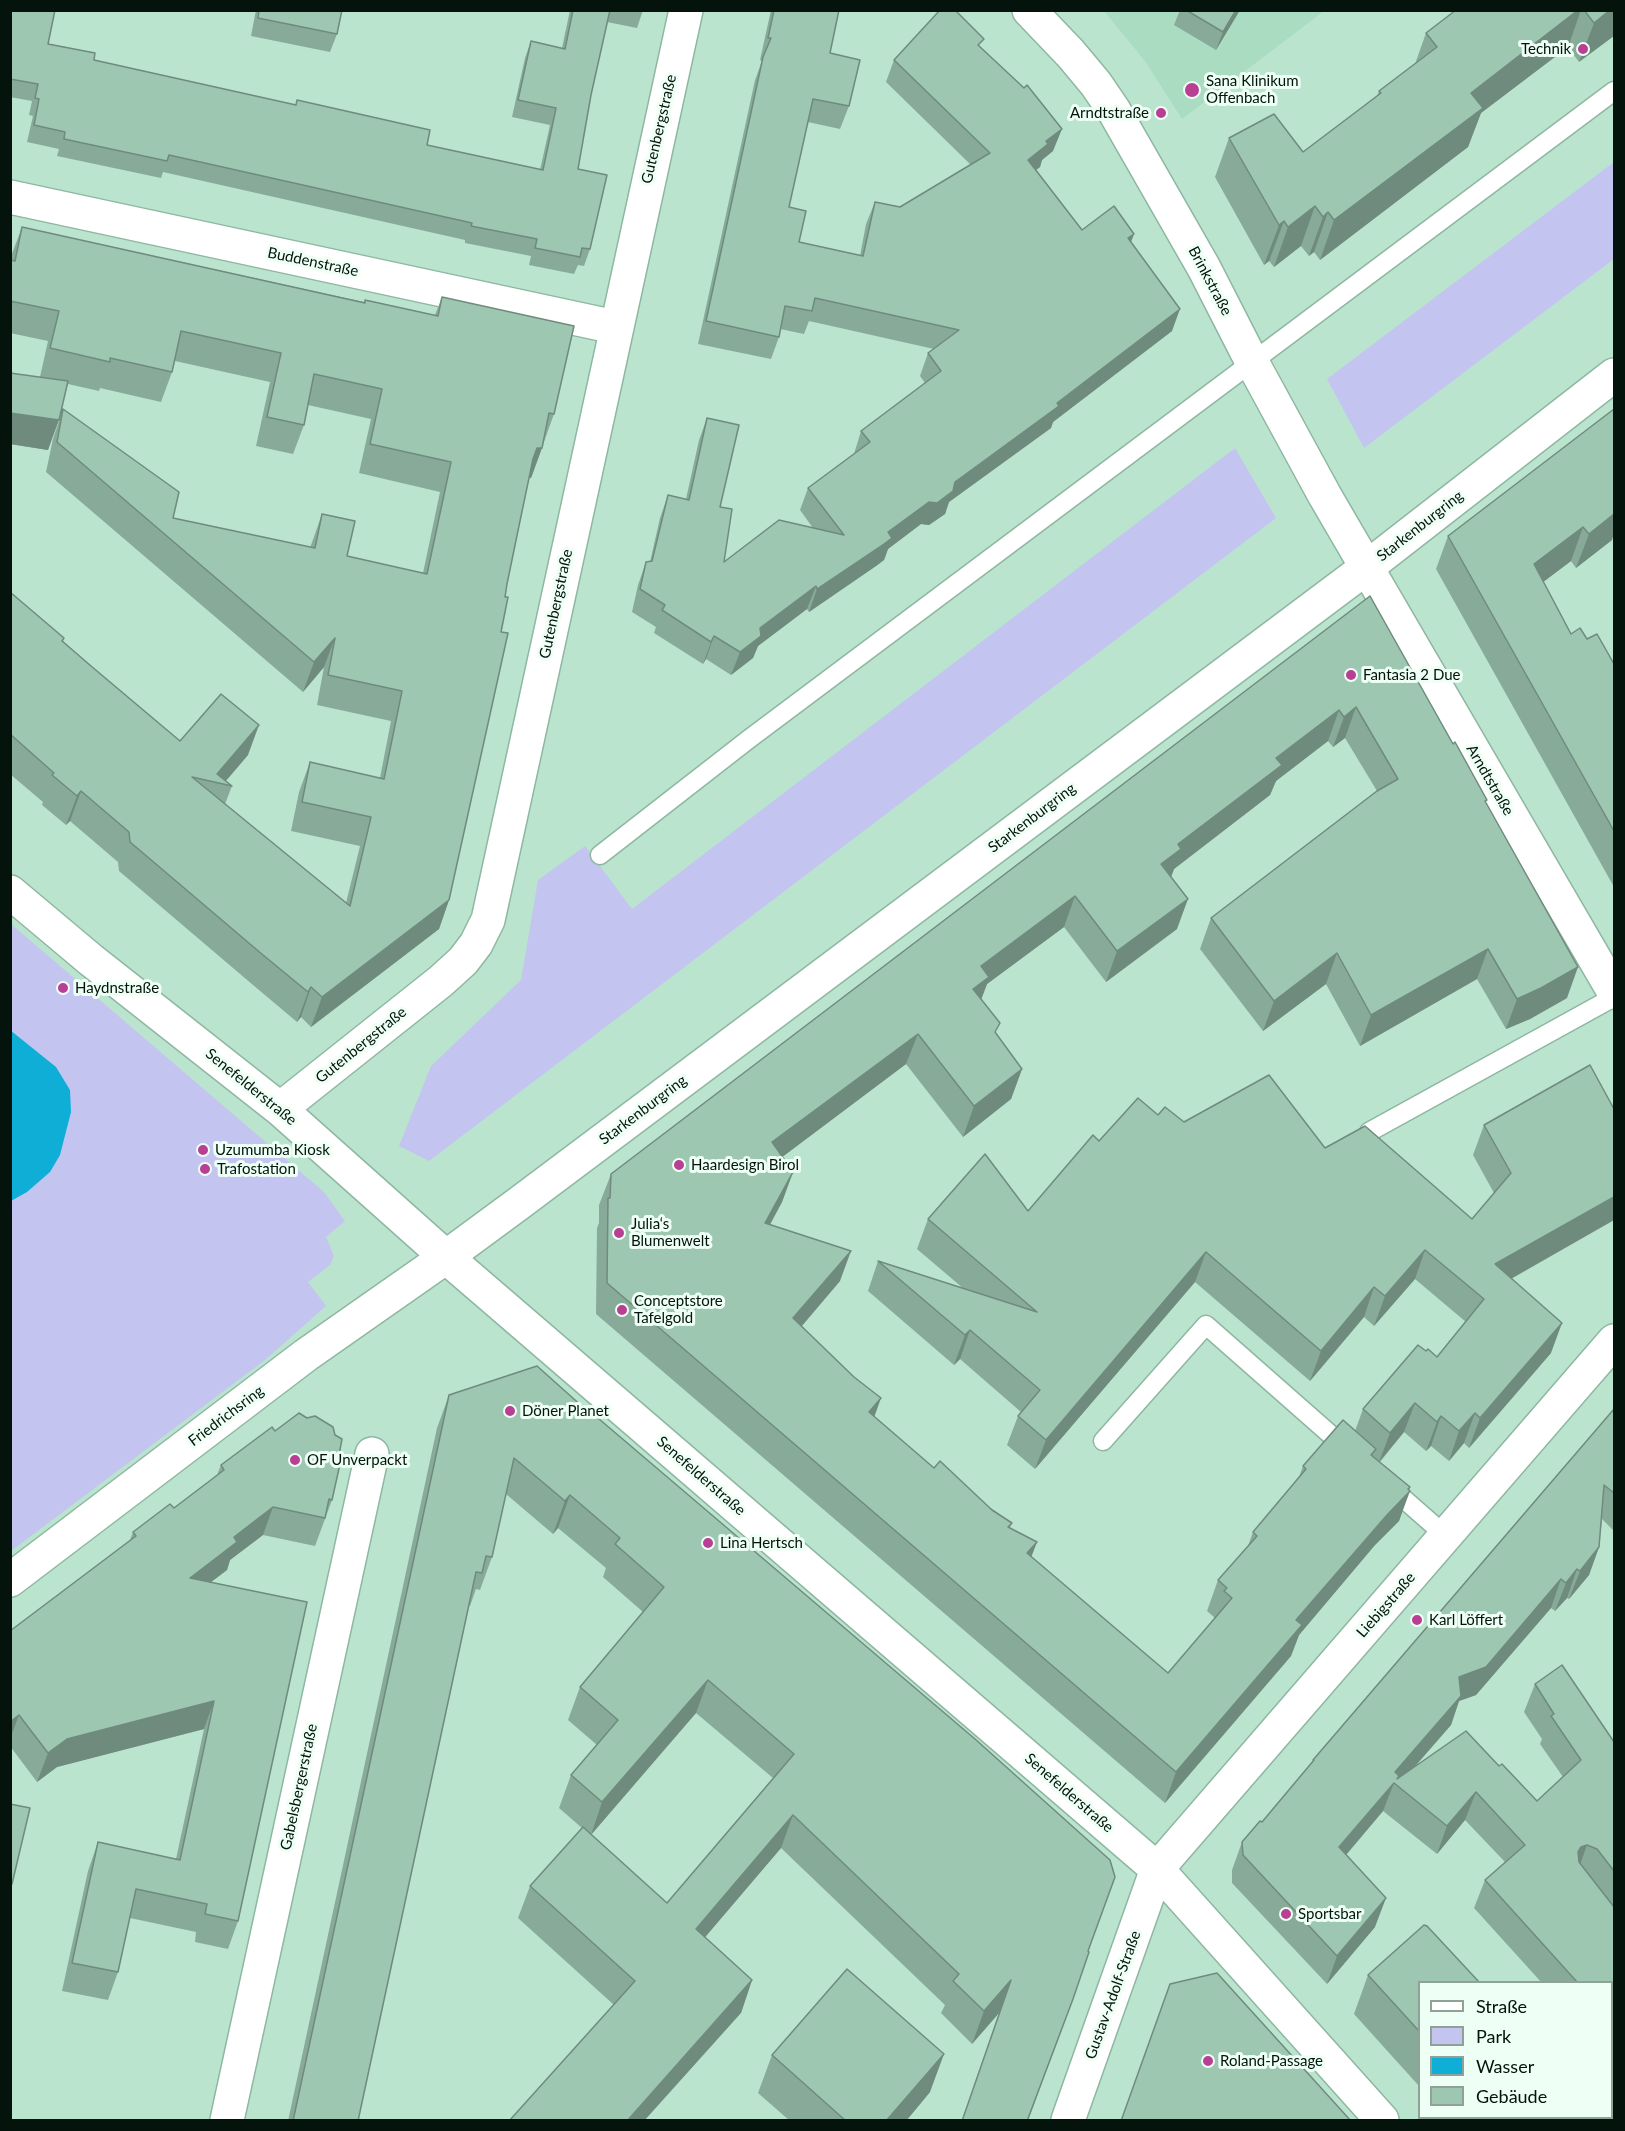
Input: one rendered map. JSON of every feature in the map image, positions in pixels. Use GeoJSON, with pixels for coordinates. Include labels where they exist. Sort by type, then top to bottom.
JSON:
{"type":"FeatureCollection","features":[{"type":"Feature","properties":{"kind":"street","name":"Gutenbergstraße"},"geometry":{"type":"LineString","coordinates":[[280,1109],[441,981],[463,961],[476,944],[488,920],[504,854],[615,327],[686,10]]}},
{"type":"Feature","properties":{"kind":"street","name":"Brinkstraße"},"geometry":{"type":"LineString","coordinates":[[1029,10],[1071,54],[1096,84],[1113,110],[1204,268],[1252,362],[1366,568]]}},
{"type":"Feature","properties":{"kind":"street","name":"Buddenstraße"},"geometry":{"type":"LineString","coordinates":[[10,197],[615,327]]}},
{"type":"Feature","properties":{"kind":"street","name":"Starkenburgring"},"geometry":{"type":"LineString","coordinates":[[446,1257],[1366,568],[1614,375]]}},
{"type":"Feature","properties":{"kind":"street","name":"Arndtstraße"},"geometry":{"type":"LineString","coordinates":[[1366,568],[1614,992]]}},
{"type":"Feature","properties":{"kind":"street","name":"Senefelderstraße"},"geometry":{"type":"LineString","coordinates":[[10,892],[91,960],[280,1109],[446,1257],[1157,1869],[1382,2121]]}},
{"type":"Feature","properties":{"kind":"street","name":"Friedrichsring"},"geometry":{"type":"LineString","coordinates":[[10,1580],[306,1355],[446,1257]]}},
{"type":"Feature","properties":{"kind":"street","name":"Liebigstraße"},"geometry":{"type":"LineString","coordinates":[[1157,1869],[1614,1341]]}},
{"type":"Feature","properties":{"kind":"street","name":"Gabelsbergerstraße"},"geometry":{"type":"LineString","coordinates":[[227,2121],[372,1454]]}},
{"type":"Feature","properties":{"kind":"street","name":"Gustav-Adolf-Straße"},"geometry":{"type":"LineString","coordinates":[[1068,2121],[1157,1869]]}},
{"type":"Feature","properties":{"kind":"lane"},"geometry":{"type":"LineString","coordinates":[[600,855],[704,774],[1614,91]]}},
{"type":"Feature","properties":{"kind":"lane"},"geometry":{"type":"LineString","coordinates":[[1369,1132],[1614,998]]}},
{"type":"Feature","properties":{"kind":"lane"},"geometry":{"type":"LineString","coordinates":[[1103,1441],[1206,1325],[1357,1458]]}},
{"type":"Feature","properties":{"kind":"lane"},"geometry":{"type":"LineString","coordinates":[[1375,1474],[1446,1536]]}},
{"type":"Feature","properties":{"kind":"shaded area","name":"Sana Klinikum Offenbach"},"geometry":{"type":"Polygon","coordinates":[[[1104,11],[1324,11],[1182,119],[1145,61],[1104,11]]]}},
{"type":"Feature","properties":{"kind":"green space"},"geometry":{"type":"Polygon","coordinates":[[[1614,162],[1614,259],[1364,448],[1327,379],[1614,162]]]}},
{"type":"Feature","properties":{"kind":"green space"},"geometry":{"type":"Polygon","coordinates":[[[1235,448],[1276,518],[429,1161],[399,1146],[431,1066],[521,980],[538,880],[585,846],[632,909],[1235,448]]]}},
{"type":"Feature","properties":{"kind":"green space"},"geometry":{"type":"Polygon","coordinates":[[[11,924],[324,1192],[345,1221],[326,1237],[334,1256],[330,1265],[308,1282],[326,1306],[265,1360],[11,1551],[11,924]]]}},
{"type":"Feature","properties":{"kind":"water"},"geometry":{"type":"Polygon","coordinates":[[[10,1030],[56,1067],[70,1090],[71,1112],[60,1155],[50,1172],[27,1192],[11,1201],[10,1030]]]}},
{"type":"Feature","properties":{"kind":"building"},"geometry":{"type":"Polygon","coordinates":[[[10,10],[55,10],[48,44],[95,53],[94,60],[296,105],[297,100],[430,130],[427,145],[543,170],[556,108],[518,100],[531,41],[565,49],[573,10],[610,10],[591,95],[578,169],[607,175],[590,249],[582,248],[580,257],[535,248],[537,239],[471,226],[472,223],[169,155],[167,161],[64,139],[65,132],[34,125],[39,99],[35,98],[38,84],[10,79],[10,10]]]}},
{"type":"Feature","properties":{"kind":"building"},"geometry":{"type":"Polygon","coordinates":[[[259,10],[342,10],[337,34],[258,18],[259,10]]]}},
{"type":"Feature","properties":{"kind":"building"},"geometry":{"type":"Polygon","coordinates":[[[774,10],[839,10],[830,53],[860,60],[849,106],[813,99],[789,207],[806,211],[799,242],[863,256],[875,202],[900,207],[990,153],[894,60],[940,10],[955,10],[984,39],[978,45],[1024,88],[1027,85],[1062,129],[1046,141],[1048,144],[1028,160],[1082,230],[1114,206],[1134,234],[1128,238],[1180,309],[1057,403],[1059,406],[955,482],[953,491],[937,503],[929,502],[888,532],[892,538],[817,589],[816,586],[760,628],[761,636],[740,652],[714,636],[711,642],[662,610],[665,605],[640,589],[646,562],[652,561],[668,495],[689,500],[707,418],[739,425],[720,507],[732,509],[724,562],[779,520],[844,535],[808,488],[870,442],[861,431],[941,371],[928,353],[959,330],[815,298],[812,311],[785,306],[779,337],[706,321],[763,57],[771,38],[768,38],[774,10]]]}},
{"type":"Feature","properties":{"kind":"building"},"geometry":{"type":"Polygon","coordinates":[[[1186,10],[1236,10],[1223,32],[1186,10]]]}},
{"type":"Feature","properties":{"kind":"building"},"geometry":{"type":"Polygon","coordinates":[[[1456,10],[1578,10],[1471,93],[1483,108],[1334,220],[1328,212],[1323,217],[1315,206],[1288,227],[1284,221],[1279,225],[1229,138],[1274,114],[1303,152],[1437,47],[1426,33],[1456,10]]]}},
{"type":"Feature","properties":{"kind":"building"},"geometry":{"type":"Polygon","coordinates":[[[1584,10],[1610,10],[1594,23],[1584,10]]]}},
{"type":"Feature","properties":{"kind":"building"},"geometry":{"type":"Polygon","coordinates":[[[22,227],[365,303],[365,300],[438,316],[442,297],[574,326],[554,414],[549,413],[542,448],[537,448],[533,459],[505,597],[508,597],[501,632],[508,633],[449,900],[322,997],[311,987],[308,992],[263,955],[130,842],[129,832],[81,791],[77,796],[10,734],[10,592],[64,638],[62,641],[180,741],[221,694],[259,725],[217,774],[232,786],[192,777],[350,906],[371,817],[302,802],[310,762],[384,779],[402,691],[328,675],[335,638],[314,662],[57,442],[63,409],[179,492],[173,518],[315,548],[322,514],[355,521],[347,556],[427,574],[451,462],[370,444],[382,389],[314,374],[304,425],[267,417],[281,353],[181,331],[172,372],[110,358],[110,362],[50,348],[59,311],[10,301],[10,260],[15,261],[22,227]]]}},
{"type":"Feature","properties":{"kind":"building"},"geometry":{"type":"Polygon","coordinates":[[[10,373],[68,381],[59,420],[10,413],[10,373]]]}},
{"type":"Feature","properties":{"kind":"building"},"geometry":{"type":"Polygon","coordinates":[[[1614,409],[1614,514],[1589,534],[1583,527],[1534,564],[1571,634],[1580,628],[1587,639],[1597,634],[1614,664],[1614,831],[1448,536],[1614,409]]]}},
{"type":"Feature","properties":{"kind":"building"},"geometry":{"type":"Polygon","coordinates":[[[1370,596],[1453,744],[1455,742],[1487,800],[1485,801],[1578,967],[1517,999],[1488,949],[1371,1015],[1337,953],[1274,1001],[1211,918],[1377,791],[1398,779],[1356,707],[1344,717],[1339,710],[1276,758],[1282,765],[1178,844],[1181,849],[1161,864],[1188,899],[1117,951],[1075,896],[981,966],[989,977],[973,989],[1000,1023],[995,1032],[1022,1069],[974,1106],[918,1034],[772,1142],[793,1172],[765,1223],[851,1251],[793,1318],[854,1377],[881,1398],[869,1412],[934,1468],[940,1461],[992,1510],[1012,1523],[1008,1527],[1037,1542],[1027,1553],[1168,1673],[1232,1598],[1224,1591],[1227,1588],[1218,1580],[1257,1536],[1253,1532],[1306,1469],[1303,1466],[1343,1420],[1376,1449],[1371,1455],[1410,1487],[1408,1489],[1410,1491],[1296,1620],[1302,1625],[1176,1772],[607,1283],[608,1198],[610,1198],[611,1174],[1370,596]]]}},
{"type":"Feature","properties":{"kind":"building"},"geometry":{"type":"Polygon","coordinates":[[[1590,1065],[1614,1109],[1614,1197],[1495,1264],[1562,1323],[1480,1418],[1475,1413],[1459,1431],[1441,1416],[1437,1422],[1415,1403],[1390,1433],[1363,1409],[1418,1345],[1426,1351],[1428,1349],[1437,1357],[1484,1299],[1425,1250],[1385,1296],[1374,1287],[1321,1351],[1206,1252],[1046,1440],[1018,1416],[1040,1390],[970,1330],[965,1335],[878,1261],[1037,1312],[928,1219],[985,1154],[1028,1211],[1093,1135],[1099,1141],[1138,1098],[1158,1115],[1165,1107],[1184,1122],[1269,1075],[1325,1148],[1365,1126],[1472,1219],[1511,1173],[1484,1125],[1590,1065]]]}},
{"type":"Feature","properties":{"kind":"building"},"geometry":{"type":"Polygon","coordinates":[[[537,1366],[975,1739],[1110,1860],[1115,1877],[1073,1999],[1027,2121],[962,2121],[1011,1980],[984,2011],[953,1981],[959,1974],[793,1815],[696,1929],[752,1980],[627,2121],[509,2121],[635,1981],[530,1886],[583,1827],[667,1903],[794,1754],[708,1680],[602,1802],[571,1775],[618,1720],[580,1687],[664,1587],[615,1544],[620,1538],[570,1495],[565,1501],[514,1458],[492,1557],[486,1556],[482,1573],[476,1572],[358,2121],[293,2121],[449,1395],[537,1366]]]}},
{"type":"Feature","properties":{"kind":"building"},"geometry":{"type":"Polygon","coordinates":[[[1614,1409],[1614,1493],[1604,1485],[1599,1547],[1580,1571],[1577,1569],[1566,1583],[1561,1579],[1486,1667],[1459,1677],[1461,1696],[1395,1772],[1399,1776],[1397,1779],[1466,1731],[1537,1801],[1581,1760],[1551,1716],[1554,1714],[1535,1684],[1562,1665],[1614,1742],[1614,1871],[1597,1849],[1587,1845],[1581,1847],[1578,1852],[1579,1862],[1614,1907],[1614,2023],[1613,1981],[1576,1981],[1485,1880],[1525,1845],[1476,1792],[1447,1826],[1394,1783],[1339,1847],[1386,1898],[1337,1956],[1243,1855],[1242,1842],[1260,1821],[1262,1822],[1614,1409]]]}},
{"type":"Feature","properties":{"kind":"building"},"geometry":{"type":"Polygon","coordinates":[[[299,1413],[307,1418],[315,1416],[333,1427],[335,1435],[342,1439],[339,1455],[342,1455],[332,1500],[329,1499],[325,1518],[273,1507],[234,1537],[237,1542],[190,1578],[307,1602],[238,1921],[205,1914],[207,1904],[136,1889],[118,1972],[72,1963],[98,1842],[180,1860],[214,1701],[67,1739],[48,1753],[19,1715],[10,1722],[10,1631],[136,1536],[133,1532],[170,1504],[174,1508],[224,1470],[221,1465],[272,1427],[275,1431],[299,1413]]]}},
{"type":"Feature","properties":{"kind":"building"},"geometry":{"type":"Polygon","coordinates":[[[10,1804],[30,1808],[12,1884],[10,1884],[10,1804]]]}},
{"type":"Feature","properties":{"kind":"building"},"geometry":{"type":"Polygon","coordinates":[[[1424,1925],[1478,1981],[1418,1981],[1418,2030],[1368,1975],[1424,1925]]]}},
{"type":"Feature","properties":{"kind":"building"},"geometry":{"type":"Polygon","coordinates":[[[847,1969],[944,2054],[886,2121],[846,2121],[772,2055],[847,1969]]]}},
{"type":"Feature","properties":{"kind":"building","name":"Roland-Passage"},"geometry":{"type":"Polygon","coordinates":[[[1217,1973],[1351,2121],[1121,2121],[1170,1984],[1217,1973]]]}},
{"type":"Feature","properties":{"kind":"building"},"geometry":{"type":"Polygon","coordinates":[[[1499,2119],[1603,2119],[1605,2121],[1501,2121],[1499,2119]]]}},
{"type":"Feature","properties":{"kind":"place","name":"Technik"},"geometry":{"type":"Point","coordinates":[1583,49]}},
{"type":"Feature","properties":{"kind":"place","name":"Sana Klinikum Offenbach"},"geometry":{"type":"Point","coordinates":[1192,90]}},
{"type":"Feature","properties":{"kind":"place","name":"Arndtstraße"},"geometry":{"type":"Point","coordinates":[1161,113]}},
{"type":"Feature","properties":{"kind":"place","name":"Fantasia 2 Due"},"geometry":{"type":"Point","coordinates":[1351,675]}},
{"type":"Feature","properties":{"kind":"place","name":"Haydnstraße"},"geometry":{"type":"Point","coordinates":[63,988]}},
{"type":"Feature","properties":{"kind":"place","name":"Uzumumba Kiosk"},"geometry":{"type":"Point","coordinates":[203,1150]}},
{"type":"Feature","properties":{"kind":"place","name":"Haardesign Birol"},"geometry":{"type":"Point","coordinates":[679,1165]}},
{"type":"Feature","properties":{"kind":"place","name":"Trafostation"},"geometry":{"type":"Point","coordinates":[205,1169]}},
{"type":"Feature","properties":{"kind":"place","name":"Julia‘s Blumenwelt"},"geometry":{"type":"Point","coordinates":[619,1233]}},
{"type":"Feature","properties":{"kind":"place","name":"Conceptstore Tafelgold"},"geometry":{"type":"Point","coordinates":[622,1310]}},
{"type":"Feature","properties":{"kind":"place","name":"Döner Planet"},"geometry":{"type":"Point","coordinates":[510,1411]}},
{"type":"Feature","properties":{"kind":"place","name":"OF Unverpackt"},"geometry":{"type":"Point","coordinates":[295,1460]}},
{"type":"Feature","properties":{"kind":"place","name":"Lina Hertsch"},"geometry":{"type":"Point","coordinates":[708,1543]}},
{"type":"Feature","properties":{"kind":"place","name":"Karl Löffert"},"geometry":{"type":"Point","coordinates":[1417,1620]}},
{"type":"Feature","properties":{"kind":"place","name":"Sportsbar"},"geometry":{"type":"Point","coordinates":[1286,1914]}},
{"type":"Feature","properties":{"kind":"place","name":"Roland-Passage"},"geometry":{"type":"Point","coordinates":[1208,2061]}}]}
